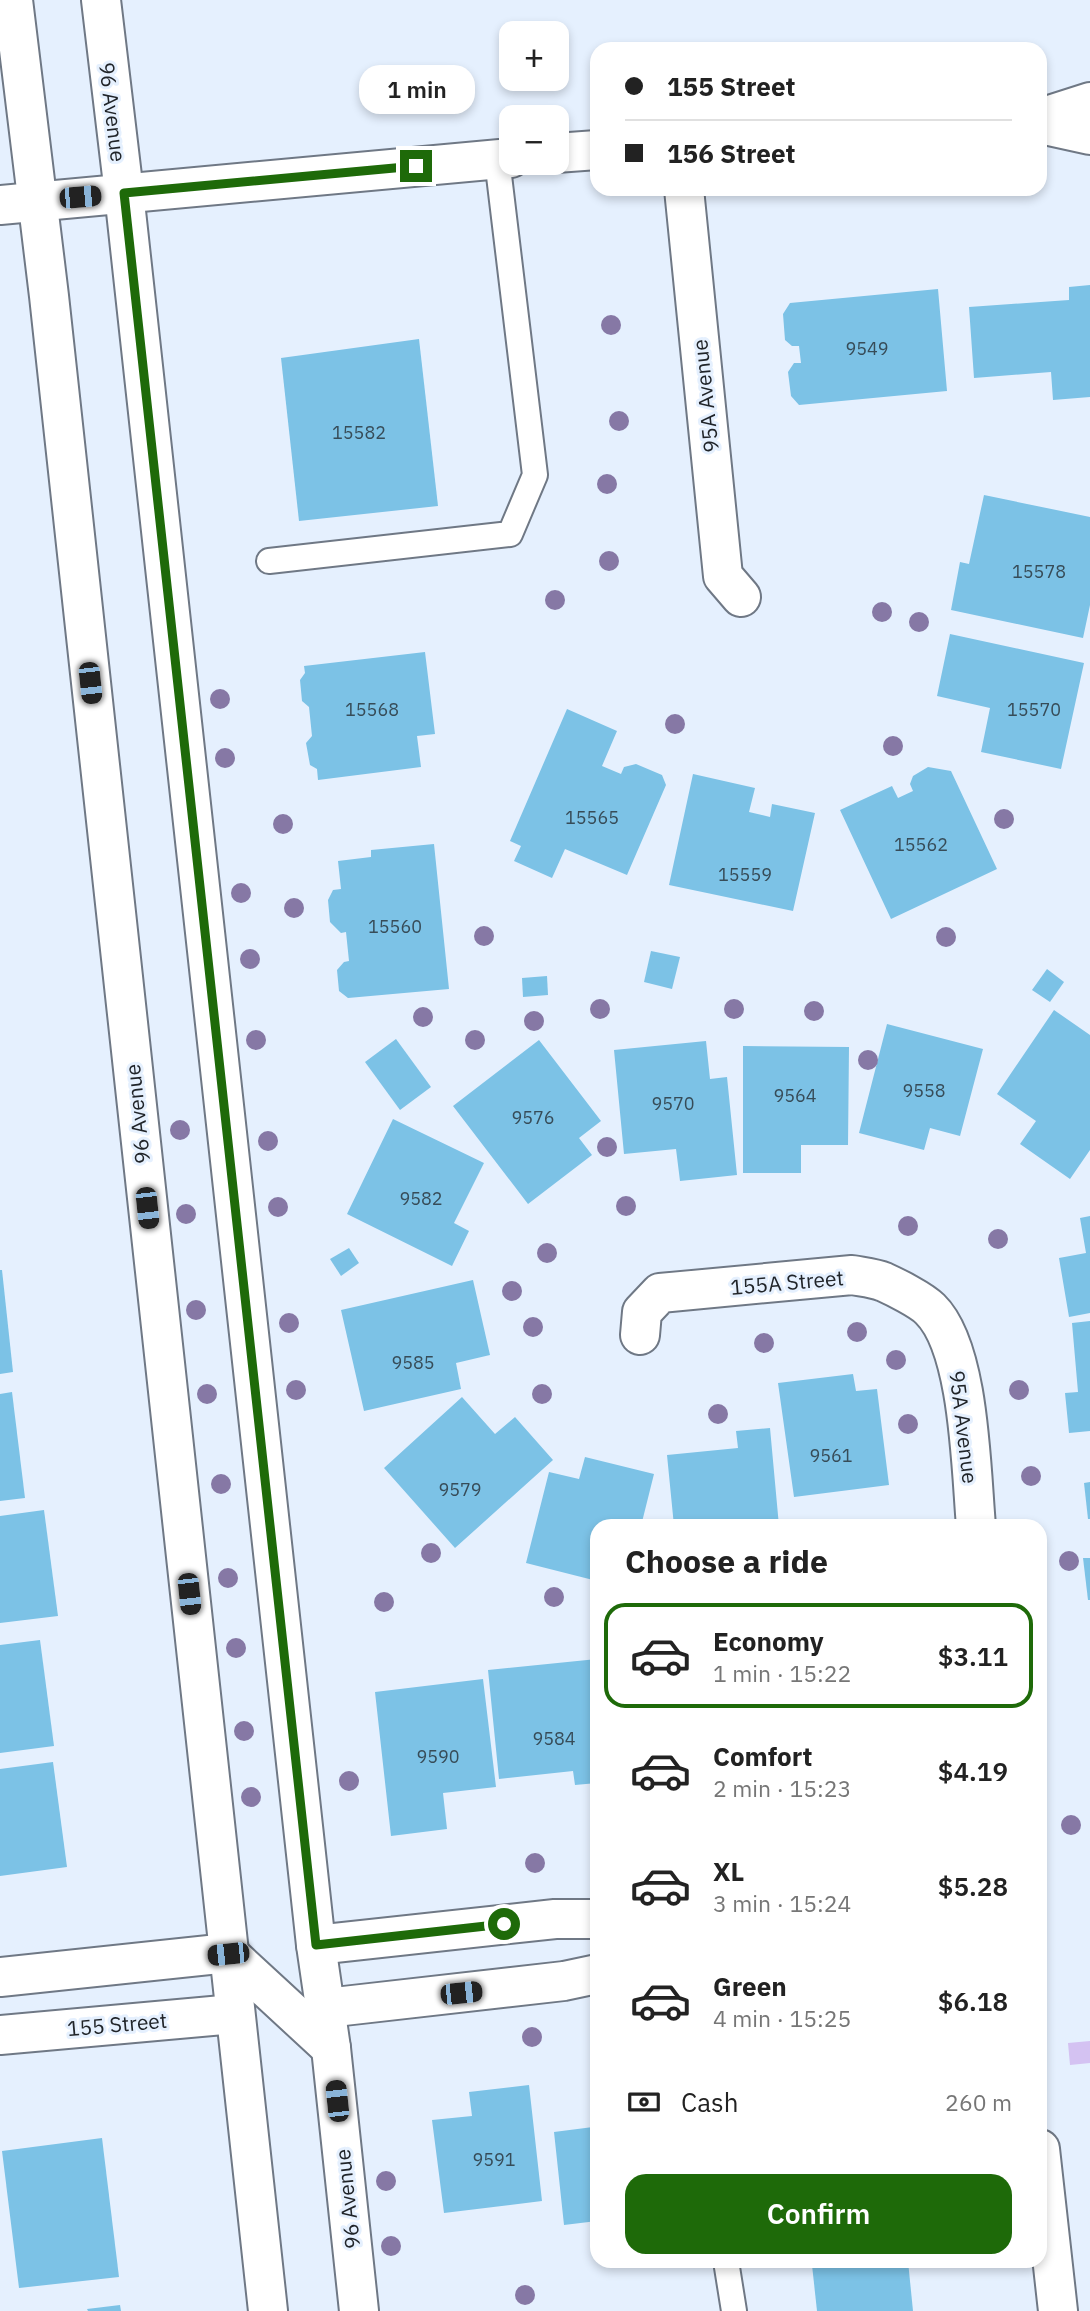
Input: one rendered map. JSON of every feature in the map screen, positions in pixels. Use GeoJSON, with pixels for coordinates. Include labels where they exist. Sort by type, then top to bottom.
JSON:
{"type":"FeatureCollection","features":[{"type":"Feature","properties":{"kind":"main road","name":"96 Avenue"},"geometry":{"type":"LineString","coordinates":[[13,0],[18,203],[228,1954],[268,2311]]}},
{"type":"Feature","properties":{"kind":"main road","name":"96 Avenue"},"geometry":{"type":"LineString","coordinates":[[101,0],[316,1945],[331,2048],[359,2311]]}},
{"type":"Feature","properties":{"kind":"main road"},"geometry":{"type":"LineString","coordinates":[[1047,116],[1090,102]]}},
{"type":"Feature","properties":{"kind":"main road"},"geometry":{"type":"LineString","coordinates":[[1047,126],[1090,135]]}},
{"type":"Feature","properties":{"kind":"main road"},"geometry":{"type":"LineString","coordinates":[[569,152],[590,151]]}},
{"type":"Feature","properties":{"kind":"main road"},"geometry":{"type":"LineString","coordinates":[[18,203],[499,158]]}},
{"type":"Feature","properties":{"kind":"main road","name":"95A Avenue"},"geometry":{"type":"LineString","coordinates":[[685,196],[723,576],[741,597]]}},
{"type":"Feature","properties":{"kind":"main road","name":"155A Street"},"geometry":{"type":"LineString","coordinates":[[640,1335],[642,1312],[660,1293],[852,1275],[882,1281],[929,1309],[944,1330]]}},
{"type":"Feature","properties":{"kind":"main road","name":"95A Avenue"},"geometry":{"type":"LineString","coordinates":[[944,1330],[956,1359],[963,1391],[975,1519]]}},
{"type":"Feature","properties":{"kind":"main road"},"geometry":{"type":"LineString","coordinates":[[316,1945],[555,1919],[590,1919]]}},
{"type":"Feature","properties":{"kind":"main road"},"geometry":{"type":"LineString","coordinates":[[0,1977],[228,1954],[331,2048]]}},
{"type":"Feature","properties":{"kind":"main road"},"geometry":{"type":"LineString","coordinates":[[326,2008],[564,1981],[590,1975]]}},
{"type":"Feature","properties":{"kind":"main road","name":"155 Street"},"geometry":{"type":"LineString","coordinates":[[0,2035],[234,2014]]}},
{"type":"Feature","properties":{"kind":"main road"},"geometry":{"type":"LineString","coordinates":[[1047,2212],[1058,2311]]}},
{"type":"Feature","properties":{"kind":"lane"},"geometry":{"type":"LineString","coordinates":[[269,561],[509,534],[534,475],[506,175]]}},
{"type":"Feature","properties":{"kind":"lane"},"geometry":{"type":"LineString","coordinates":[[727,2268],[734,2311]]}},
{"type":"Feature","properties":{"kind":"shaded area"},"geometry":{"type":"Polygon","coordinates":[[[1090,2041],[1090,2063],[1070,2065],[1068,2043],[1090,2041]]]}},
{"type":"Feature","properties":{"kind":"building"},"geometry":{"type":"Polygon","coordinates":[[[1090,285],[1090,397],[1053,400],[1051,372],[974,378],[969,307],[1069,300],[1069,287],[1090,285]]]}},
{"type":"Feature","properties":{"kind":"building"},"geometry":{"type":"Polygon","coordinates":[[[938,289],[947,391],[799,405],[791,396],[788,372],[794,363],[801,363],[799,346],[792,346],[785,340],[783,314],[790,303],[938,289]]]}},
{"type":"Feature","properties":{"kind":"building"},"geometry":{"type":"Polygon","coordinates":[[[419,339],[438,506],[299,521],[281,358],[419,339]]]}},
{"type":"Feature","properties":{"kind":"building"},"geometry":{"type":"Polygon","coordinates":[[[984,495],[1090,517],[1090,605],[1083,638],[951,610],[960,562],[969,564],[984,495]]]}},
{"type":"Feature","properties":{"kind":"building"},"geometry":{"type":"Polygon","coordinates":[[[950,634],[1084,663],[1061,769],[981,752],[990,708],[937,696],[950,634]]]}},
{"type":"Feature","properties":{"kind":"building"},"geometry":{"type":"Polygon","coordinates":[[[425,652],[435,734],[417,736],[421,767],[318,780],[317,769],[310,765],[306,743],[312,736],[309,707],[302,701],[300,680],[305,673],[304,666],[425,652]]]}},
{"type":"Feature","properties":{"kind":"building"},"geometry":{"type":"Polygon","coordinates":[[[567,709],[617,731],[602,766],[621,774],[624,767],[636,764],[662,775],[666,785],[627,875],[565,849],[552,878],[514,861],[521,846],[510,841],[567,709]]]}},
{"type":"Feature","properties":{"kind":"building"},"geometry":{"type":"Polygon","coordinates":[[[928,767],[951,771],[997,869],[891,919],[840,810],[892,786],[898,798],[913,791],[910,784],[913,776],[928,767]]]}},
{"type":"Feature","properties":{"kind":"building"},"geometry":{"type":"Polygon","coordinates":[[[693,774],[755,788],[749,812],[770,817],[772,804],[815,813],[793,911],[669,885],[693,774]]]}},
{"type":"Feature","properties":{"kind":"building"},"geometry":{"type":"Polygon","coordinates":[[[434,844],[449,989],[348,998],[339,991],[337,970],[344,962],[349,961],[346,932],[341,933],[330,922],[328,900],[333,890],[341,889],[338,861],[371,857],[371,850],[434,844]]]}},
{"type":"Feature","properties":{"kind":"building"},"geometry":{"type":"Polygon","coordinates":[[[651,951],[680,957],[672,989],[644,982],[651,951]]]}},
{"type":"Feature","properties":{"kind":"building"},"geometry":{"type":"Polygon","coordinates":[[[1047,969],[1064,982],[1050,1002],[1032,990],[1047,969]]]}},
{"type":"Feature","properties":{"kind":"building"},"geometry":{"type":"Polygon","coordinates":[[[547,976],[548,995],[523,997],[522,978],[547,976]]]}},
{"type":"Feature","properties":{"kind":"building"},"geometry":{"type":"Polygon","coordinates":[[[1054,1010],[1090,1035],[1090,1150],[1070,1179],[1020,1144],[1036,1121],[997,1094],[1054,1010]]]}},
{"type":"Feature","properties":{"kind":"building"},"geometry":{"type":"Polygon","coordinates":[[[887,1024],[983,1049],[960,1136],[930,1128],[924,1150],[859,1133],[887,1024]]]}},
{"type":"Feature","properties":{"kind":"building"},"geometry":{"type":"Polygon","coordinates":[[[396,1039],[431,1087],[400,1110],[365,1062],[396,1039]]]}},
{"type":"Feature","properties":{"kind":"building"},"geometry":{"type":"Polygon","coordinates":[[[539,1040],[601,1121],[579,1138],[592,1155],[528,1204],[453,1106],[539,1040]]]}},
{"type":"Feature","properties":{"kind":"building"},"geometry":{"type":"Polygon","coordinates":[[[706,1041],[710,1079],[727,1077],[737,1175],[680,1181],[676,1149],[624,1154],[614,1050],[706,1041]]]}},
{"type":"Feature","properties":{"kind":"building"},"geometry":{"type":"Polygon","coordinates":[[[743,1046],[849,1047],[848,1145],[801,1145],[801,1173],[743,1173],[743,1046]]]}},
{"type":"Feature","properties":{"kind":"building"},"geometry":{"type":"Polygon","coordinates":[[[393,1119],[484,1163],[454,1223],[469,1231],[452,1266],[347,1214],[393,1119]]]}},
{"type":"Feature","properties":{"kind":"building"},"geometry":{"type":"Polygon","coordinates":[[[1090,1216],[1090,1313],[1069,1317],[1059,1258],[1086,1253],[1080,1218],[1090,1216]]]}},
{"type":"Feature","properties":{"kind":"building"},"geometry":{"type":"Polygon","coordinates":[[[349,1248],[359,1263],[341,1276],[330,1259],[349,1248]]]}},
{"type":"Feature","properties":{"kind":"building"},"geometry":{"type":"Polygon","coordinates":[[[0,1270],[13,1372],[0,1374],[0,1270]]]}},
{"type":"Feature","properties":{"kind":"building"},"geometry":{"type":"Polygon","coordinates":[[[473,1280],[490,1355],[456,1363],[461,1389],[364,1411],[341,1310],[473,1280]]]}},
{"type":"Feature","properties":{"kind":"building"},"geometry":{"type":"Polygon","coordinates":[[[1090,1321],[1090,1431],[1069,1433],[1065,1393],[1078,1392],[1072,1323],[1090,1321]]]}},
{"type":"Feature","properties":{"kind":"building"},"geometry":{"type":"Polygon","coordinates":[[[853,1374],[856,1391],[877,1389],[889,1485],[794,1497],[778,1383],[853,1374]]]}},
{"type":"Feature","properties":{"kind":"building"},"geometry":{"type":"Polygon","coordinates":[[[12,1392],[25,1498],[0,1501],[0,1394],[12,1392]]]}},
{"type":"Feature","properties":{"kind":"building"},"geometry":{"type":"Polygon","coordinates":[[[462,1397],[495,1434],[515,1417],[553,1460],[455,1548],[384,1468],[462,1397]]]}},
{"type":"Feature","properties":{"kind":"building"},"geometry":{"type":"Polygon","coordinates":[[[770,1428],[778,1519],[673,1519],[667,1455],[738,1448],[736,1431],[770,1428]]]}},
{"type":"Feature","properties":{"kind":"building"},"geometry":{"type":"Polygon","coordinates":[[[585,1457],[654,1474],[643,1519],[590,1519],[590,1579],[526,1563],[549,1472],[579,1479],[585,1457]]]}},
{"type":"Feature","properties":{"kind":"building"},"geometry":{"type":"Polygon","coordinates":[[[1090,1482],[1090,1519],[1088,1519],[1084,1483],[1090,1482]]]}},
{"type":"Feature","properties":{"kind":"building"},"geometry":{"type":"Polygon","coordinates":[[[44,1510],[58,1616],[0,1623],[0,1516],[44,1510]]]}},
{"type":"Feature","properties":{"kind":"building"},"geometry":{"type":"Polygon","coordinates":[[[1083,1558],[1090,1558],[1090,1600],[1088,1600],[1083,1558]]]}},
{"type":"Feature","properties":{"kind":"building"},"geometry":{"type":"Polygon","coordinates":[[[40,1640],[54,1746],[0,1753],[0,1645],[40,1640]]]}},
{"type":"Feature","properties":{"kind":"building"},"geometry":{"type":"Polygon","coordinates":[[[590,1660],[590,1784],[575,1785],[573,1771],[499,1779],[488,1670],[590,1660]]]}},
{"type":"Feature","properties":{"kind":"building"},"geometry":{"type":"Polygon","coordinates":[[[483,1679],[496,1787],[443,1793],[447,1829],[391,1836],[375,1692],[483,1679]]]}},
{"type":"Feature","properties":{"kind":"building"},"geometry":{"type":"Polygon","coordinates":[[[53,1762],[67,1867],[0,1876],[0,1769],[53,1762]]]}},
{"type":"Feature","properties":{"kind":"building"},"geometry":{"type":"Polygon","coordinates":[[[529,2085],[542,2201],[444,2213],[432,2120],[472,2116],[469,2092],[529,2085]]]}},
{"type":"Feature","properties":{"kind":"building"},"geometry":{"type":"Polygon","coordinates":[[[590,2127],[590,2222],[564,2225],[554,2132],[590,2127]]]}},
{"type":"Feature","properties":{"kind":"building"},"geometry":{"type":"Polygon","coordinates":[[[102,2138],[119,2277],[19,2288],[2,2151],[102,2138]]]}},
{"type":"Feature","properties":{"kind":"building"},"geometry":{"type":"Polygon","coordinates":[[[812,2268],[909,2268],[913,2311],[817,2311],[812,2268]]]}},
{"type":"Feature","properties":{"kind":"building"},"geometry":{"type":"Polygon","coordinates":[[[120,2305],[121,2311],[87,2309],[120,2305]]]}},
{"type":"Feature","properties":{"kind":"route"},"geometry":{"type":"LineString","coordinates":[[416,166],[124,193],[316,1945],[504,1924]]}}]}
